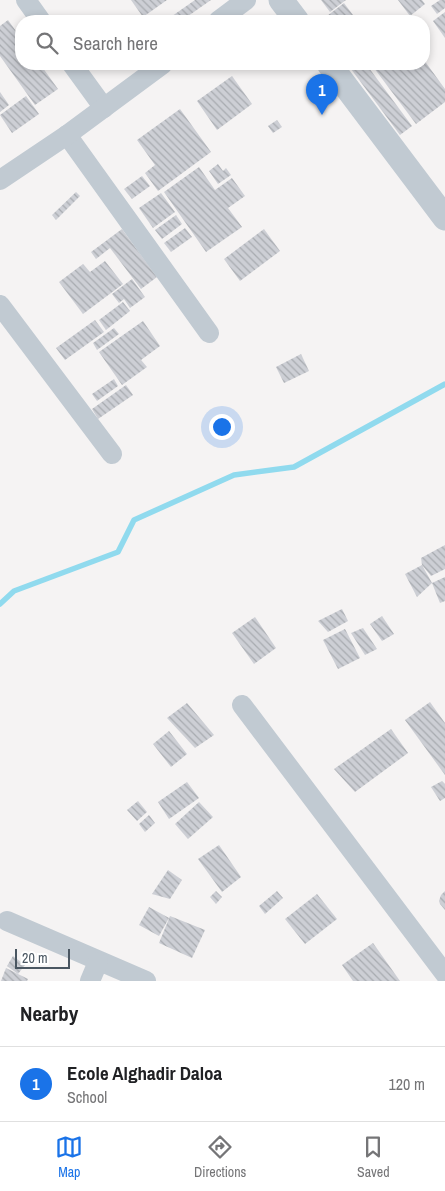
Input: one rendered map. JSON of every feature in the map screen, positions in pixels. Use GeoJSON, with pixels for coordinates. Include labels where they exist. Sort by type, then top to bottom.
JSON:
{"type":"FeatureCollection","features":[{"type":"Feature","properties":{"kind":"street"},"geometry":{"type":"LineString","coordinates":[[26,0],[37,15]]}},
{"type":"Feature","properties":{"kind":"street"},"geometry":{"type":"LineString","coordinates":[[226,15],[246,0]]}},
{"type":"Feature","properties":{"kind":"street"},"geometry":{"type":"LineString","coordinates":[[280,0],[292,15]]}},
{"type":"Feature","properties":{"kind":"street"},"geometry":{"type":"LineString","coordinates":[[76,70],[104,108]]}},
{"type":"Feature","properties":{"kind":"street"},"geometry":{"type":"LineString","coordinates":[[0,180],[67,135],[155,70]]}},
{"type":"Feature","properties":{"kind":"street"},"geometry":{"type":"LineString","coordinates":[[334,70],[445,218]]}},
{"type":"Feature","properties":{"kind":"street"},"geometry":{"type":"LineString","coordinates":[[67,135],[209,333]]}},
{"type":"Feature","properties":{"kind":"street"},"geometry":{"type":"LineString","coordinates":[[0,305],[112,454]]}},
{"type":"Feature","properties":{"kind":"street"},"geometry":{"type":"LineString","coordinates":[[242,704],[445,974]]}},
{"type":"Feature","properties":{"kind":"street"},"geometry":{"type":"LineString","coordinates":[[7,921],[98,962],[146,981]]}},
{"type":"Feature","properties":{"kind":"street"},"geometry":{"type":"LineString","coordinates":[[90,981],[98,962]]}},
{"type":"Feature","properties":{"kind":"building"},"geometry":{"type":"Polygon","coordinates":[[[131,0],[167,0],[146,15],[142,15],[131,0]]]}},
{"type":"Feature","properties":{"kind":"building"},"geometry":{"type":"Polygon","coordinates":[[[195,0],[211,0],[190,15],[174,15],[195,0]]]}},
{"type":"Feature","properties":{"kind":"building"},"geometry":{"type":"Polygon","coordinates":[[[321,0],[346,0],[330,12],[321,0]]]}},
{"type":"Feature","properties":{"kind":"building"},"geometry":{"type":"Polygon","coordinates":[[[398,0],[422,0],[425,4],[409,15],[398,0]]]}},
{"type":"Feature","properties":{"kind":"building"},"geometry":{"type":"Polygon","coordinates":[[[440,0],[445,0],[445,8],[437,14],[431,6],[440,0]]]}},
{"type":"Feature","properties":{"kind":"building"},"geometry":{"type":"Polygon","coordinates":[[[344,3],[353,15],[328,15],[344,3]]]}},
{"type":"Feature","properties":{"kind":"building"},"geometry":{"type":"Polygon","coordinates":[[[445,12],[445,38],[433,21],[445,12]]]}},
{"type":"Feature","properties":{"kind":"building"},"geometry":{"type":"Polygon","coordinates":[[[8,20],[15,30],[15,70],[44,70],[58,89],[35,105],[0,56],[0,26],[8,20]]]}},
{"type":"Feature","properties":{"kind":"building"},"geometry":{"type":"Polygon","coordinates":[[[430,68],[445,89],[445,102],[416,124],[376,70],[430,70],[430,68]]]}},
{"type":"Feature","properties":{"kind":"building"},"geometry":{"type":"Polygon","coordinates":[[[352,70],[370,70],[412,126],[400,135],[352,70]]]}},
{"type":"Feature","properties":{"kind":"building"},"geometry":{"type":"Polygon","coordinates":[[[232,76],[252,104],[217,130],[197,101],[232,76]]]}},
{"type":"Feature","properties":{"kind":"building"},"geometry":{"type":"Polygon","coordinates":[[[0,92],[9,105],[0,112],[0,92]]]}},
{"type":"Feature","properties":{"kind":"building"},"geometry":{"type":"Polygon","coordinates":[[[26,96],[39,114],[12,133],[0,115],[26,96]]]}},
{"type":"Feature","properties":{"kind":"building"},"geometry":{"type":"Polygon","coordinates":[[[180,109],[211,152],[158,191],[145,173],[155,165],[137,140],[180,109]]]}},
{"type":"Feature","properties":{"kind":"building"},"geometry":{"type":"Polygon","coordinates":[[[277,120],[282,127],[273,133],[268,126],[277,120]]]}},
{"type":"Feature","properties":{"kind":"building"},"geometry":{"type":"Polygon","coordinates":[[[218,164],[223,171],[226,168],[231,175],[218,184],[209,171],[218,164]]]}},
{"type":"Feature","properties":{"kind":"building"},"geometry":{"type":"Polygon","coordinates":[[[199,167],[215,190],[232,178],[245,196],[228,208],[242,227],[206,252],[164,192],[199,167]]]}},
{"type":"Feature","properties":{"kind":"building"},"geometry":{"type":"Polygon","coordinates":[[[142,176],[150,186],[132,199],[124,189],[142,176]]]}},
{"type":"Feature","properties":{"kind":"building"},"geometry":{"type":"Polygon","coordinates":[[[76,192],[80,196],[56,220],[52,215],[76,192]]]}},
{"type":"Feature","properties":{"kind":"building"},"geometry":{"type":"Polygon","coordinates":[[[161,193],[175,212],[153,228],[139,208],[161,193]]]}},
{"type":"Feature","properties":{"kind":"building"},"geometry":{"type":"Polygon","coordinates":[[[176,215],[182,224],[162,239],[155,230],[176,215]]]}},
{"type":"Feature","properties":{"kind":"building"},"geometry":{"type":"Polygon","coordinates":[[[185,228],[192,237],[171,252],[164,243],[185,228]]]}},
{"type":"Feature","properties":{"kind":"building"},"geometry":{"type":"Polygon","coordinates":[[[122,229],[157,277],[141,289],[110,248],[96,259],[91,252],[122,229]]]}},
{"type":"Feature","properties":{"kind":"building"},"geometry":{"type":"Polygon","coordinates":[[[264,229],[280,251],[240,281],[224,259],[264,229]]]}},
{"type":"Feature","properties":{"kind":"building"},"geometry":{"type":"Polygon","coordinates":[[[105,261],[123,284],[83,314],[59,282],[83,264],[90,272],[105,261]]]}},
{"type":"Feature","properties":{"kind":"building"},"geometry":{"type":"Polygon","coordinates":[[[132,279],[145,297],[130,308],[124,299],[119,303],[112,294],[132,279]]]}},
{"type":"Feature","properties":{"kind":"building"},"geometry":{"type":"Polygon","coordinates":[[[123,302],[130,311],[106,330],[99,320],[123,302]]]}},
{"type":"Feature","properties":{"kind":"building"},"geometry":{"type":"Polygon","coordinates":[[[95,320],[104,332],[65,360],[56,348],[95,320]]]}},
{"type":"Feature","properties":{"kind":"building"},"geometry":{"type":"Polygon","coordinates":[[[143,321],[160,346],[141,360],[147,367],[122,385],[99,352],[143,321]]]}},
{"type":"Feature","properties":{"kind":"building"},"geometry":{"type":"Polygon","coordinates":[[[114,328],[119,334],[97,350],[93,343],[114,328]]]}},
{"type":"Feature","properties":{"kind":"building"},"geometry":{"type":"Polygon","coordinates":[[[301,354],[309,371],[284,383],[276,367],[301,354]]]}},
{"type":"Feature","properties":{"kind":"building"},"geometry":{"type":"Polygon","coordinates":[[[114,379],[118,386],[97,401],[92,394],[114,379]]]}},
{"type":"Feature","properties":{"kind":"building"},"geometry":{"type":"Polygon","coordinates":[[[126,385],[133,395],[98,419],[92,409],[126,385]]]}},
{"type":"Feature","properties":{"kind":"building"},"geometry":{"type":"Polygon","coordinates":[[[445,545],[445,569],[431,576],[422,565],[421,558],[445,545]]]}},
{"type":"Feature","properties":{"kind":"building"},"geometry":{"type":"Polygon","coordinates":[[[422,565],[432,583],[417,597],[405,574],[422,565]]]}},
{"type":"Feature","properties":{"kind":"building"},"geometry":{"type":"Polygon","coordinates":[[[445,577],[445,601],[440,603],[432,583],[445,577]]]}},
{"type":"Feature","properties":{"kind":"building"},"geometry":{"type":"Polygon","coordinates":[[[342,609],[348,621],[328,632],[318,621],[342,609]]]}},
{"type":"Feature","properties":{"kind":"building"},"geometry":{"type":"Polygon","coordinates":[[[382,616],[394,634],[382,641],[370,624],[382,616]]]}},
{"type":"Feature","properties":{"kind":"building"},"geometry":{"type":"Polygon","coordinates":[[[255,617],[276,648],[254,664],[232,633],[255,617]]]}},
{"type":"Feature","properties":{"kind":"building"},"geometry":{"type":"Polygon","coordinates":[[[363,628],[377,649],[365,655],[351,633],[363,628]]]}},
{"type":"Feature","properties":{"kind":"building"},"geometry":{"type":"Polygon","coordinates":[[[345,629],[360,658],[338,669],[323,640],[345,629]]]}},
{"type":"Feature","properties":{"kind":"building"},"geometry":{"type":"Polygon","coordinates":[[[430,702],[445,723],[445,775],[405,720],[430,702]]]}},
{"type":"Feature","properties":{"kind":"building"},"geometry":{"type":"Polygon","coordinates":[[[187,703],[214,735],[195,748],[167,718],[187,703]]]}},
{"type":"Feature","properties":{"kind":"building"},"geometry":{"type":"Polygon","coordinates":[[[391,729],[408,753],[355,792],[334,769],[391,729]]]}},
{"type":"Feature","properties":{"kind":"building"},"geometry":{"type":"Polygon","coordinates":[[[169,731],[187,754],[171,767],[153,744],[169,731]]]}},
{"type":"Feature","properties":{"kind":"building"},"geometry":{"type":"Polygon","coordinates":[[[442,781],[445,784],[445,798],[440,801],[431,787],[442,781]]]}},
{"type":"Feature","properties":{"kind":"building"},"geometry":{"type":"Polygon","coordinates":[[[187,782],[199,798],[169,819],[158,802],[187,782]]]}},
{"type":"Feature","properties":{"kind":"building"},"geometry":{"type":"Polygon","coordinates":[[[138,801],[147,812],[137,821],[127,810],[138,801]]]}},
{"type":"Feature","properties":{"kind":"building"},"geometry":{"type":"Polygon","coordinates":[[[199,802],[213,817],[188,839],[175,824],[199,802]]]}},
{"type":"Feature","properties":{"kind":"building"},"geometry":{"type":"Polygon","coordinates":[[[149,815],[155,823],[145,832],[139,824],[149,815]]]}},
{"type":"Feature","properties":{"kind":"building"},"geometry":{"type":"Polygon","coordinates":[[[219,845],[241,877],[222,892],[198,859],[219,845]]]}},
{"type":"Feature","properties":{"kind":"building"},"geometry":{"type":"Polygon","coordinates":[[[168,870],[182,880],[170,899],[152,894],[168,870]]]}},
{"type":"Feature","properties":{"kind":"building"},"geometry":{"type":"Polygon","coordinates":[[[216,891],[222,897],[216,904],[210,897],[216,891]]]}},
{"type":"Feature","properties":{"kind":"building"},"geometry":{"type":"Polygon","coordinates":[[[277,891],[283,898],[265,914],[259,906],[277,891]]]}},
{"type":"Feature","properties":{"kind":"building"},"geometry":{"type":"Polygon","coordinates":[[[445,891],[445,910],[439,901],[445,891]]]}},
{"type":"Feature","properties":{"kind":"building"},"geometry":{"type":"Polygon","coordinates":[[[317,894],[337,919],[305,944],[285,919],[317,894]]]}},
{"type":"Feature","properties":{"kind":"building"},"geometry":{"type":"Polygon","coordinates":[[[149,907],[169,918],[159,936],[139,925],[149,907]]]}},
{"type":"Feature","properties":{"kind":"building"},"geometry":{"type":"Polygon","coordinates":[[[170,916],[205,930],[192,958],[159,943],[170,916]]]}},
{"type":"Feature","properties":{"kind":"building"},"geometry":{"type":"Polygon","coordinates":[[[373,943],[400,981],[353,981],[342,965],[373,943]]]}},
{"type":"Feature","properties":{"kind":"building"},"geometry":{"type":"Polygon","coordinates":[[[13,956],[25,965],[18,974],[7,966],[13,956]]]}},
{"type":"Feature","properties":{"kind":"building"},"geometry":{"type":"Polygon","coordinates":[[[6,968],[28,979],[27,981],[1,981],[6,968]]]}},
{"type":"Feature","properties":{"kind":"waterway"},"geometry":{"type":"LineString","coordinates":[[0,604],[14,591],[118,552],[134,520],[234,475],[294,467],[445,384]]}},
{"type":"Feature","properties":{"kind":"place","name":"Ecole Alghadir Daloa"},"geometry":{"type":"Point","coordinates":[322,115]}}]}
